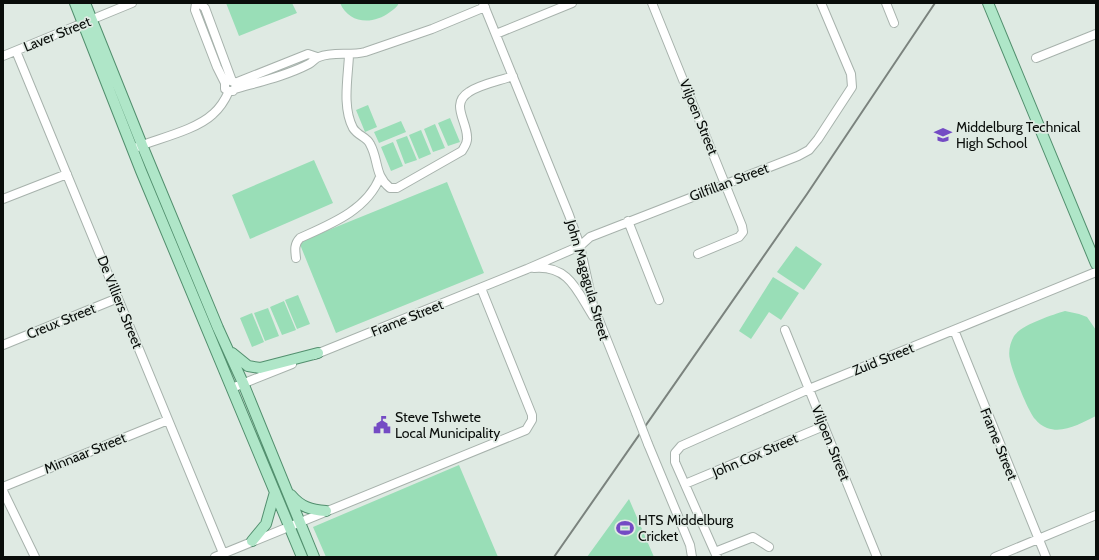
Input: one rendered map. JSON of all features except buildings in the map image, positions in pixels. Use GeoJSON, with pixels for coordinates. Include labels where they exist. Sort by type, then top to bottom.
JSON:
{"type":"FeatureCollection","features":[{"type":"Feature","properties":{"kind":"main road"},"geometry":{"type":"LineString","coordinates":[[75,3],[88,22]]}},
{"type":"Feature","properties":{"kind":"main road"},"geometry":{"type":"LineString","coordinates":[[85,3],[88,22],[137,147],[213,330],[232,388],[302,557]]}},
{"type":"Feature","properties":{"kind":"main road"},"geometry":{"type":"LineString","coordinates":[[988,3],[1096,264]]}},
{"type":"Feature","properties":{"kind":"main road"},"geometry":{"type":"LineString","coordinates":[[213,330],[227,349],[243,383],[314,557]]}},
{"type":"Feature","properties":{"kind":"main road"},"geometry":{"type":"LineString","coordinates":[[227,349],[244,364],[252,368],[260,368],[318,353]]}},
{"type":"Feature","properties":{"kind":"main road"},"geometry":{"type":"LineString","coordinates":[[287,491],[298,503],[308,508],[326,511]]}},
{"type":"Feature","properties":{"kind":"main road"},"geometry":{"type":"LineString","coordinates":[[252,540],[266,524],[275,492]]}},
{"type":"Feature","properties":{"kind":"street","name":"Laver Street"},"geometry":{"type":"LineString","coordinates":[[3,56],[132,3]]}},
{"type":"Feature","properties":{"kind":"street"},"geometry":{"type":"LineString","coordinates":[[137,147],[199,123],[212,115],[224,100],[231,85],[220,46],[205,8],[197,3],[195,10],[210,50],[231,85]]}},
{"type":"Feature","properties":{"kind":"street"},"geometry":{"type":"LineString","coordinates":[[496,34],[572,3]]}},
{"type":"Feature","properties":{"kind":"street","name":"Viljoen Street"},"geometry":{"type":"LineString","coordinates":[[652,3],[726,183],[742,232],[734,240],[698,254]]}},
{"type":"Feature","properties":{"kind":"street","name":"Gilfillan Street"},"geometry":{"type":"LineString","coordinates":[[580,246],[590,237],[628,221],[798,156],[809,150],[818,139],[852,87],[851,74],[821,3]]}},
{"type":"Feature","properties":{"kind":"street"},"geometry":{"type":"LineString","coordinates":[[886,3],[894,22]]}},
{"type":"Feature","properties":{"kind":"street"},"geometry":{"type":"LineString","coordinates":[[231,85],[308,54],[317,57],[339,54],[349,55],[365,52],[432,29],[484,5]]}},
{"type":"Feature","properties":{"kind":"street","name":"John Magagula Street"},"geometry":{"type":"LineString","coordinates":[[484,5],[570,215],[580,246],[591,299],[601,328],[690,545],[692,557]]}},
{"type":"Feature","properties":{"kind":"street"},"geometry":{"type":"LineString","coordinates":[[1036,58],[1096,34]]}},
{"type":"Feature","properties":{"kind":"street"},"geometry":{"type":"LineString","coordinates":[[210,50],[220,46]]}},
{"type":"Feature","properties":{"kind":"street","name":"De Villiers Street"},"geometry":{"type":"LineString","coordinates":[[16,51],[223,553]]}},
{"type":"Feature","properties":{"kind":"street"},"geometry":{"type":"LineString","coordinates":[[349,55],[347,108],[351,123],[356,133],[366,139],[371,146],[380,177],[390,188],[397,188],[462,151],[468,137],[460,114],[459,102],[462,97],[469,92],[513,76]]}},
{"type":"Feature","properties":{"kind":"street"},"geometry":{"type":"LineString","coordinates":[[3,199],[67,174]]}},
{"type":"Feature","properties":{"kind":"street"},"geometry":{"type":"LineString","coordinates":[[296,258],[294,249],[296,242],[300,238],[339,219],[362,203],[371,195],[380,177]]}},
{"type":"Feature","properties":{"kind":"street"},"geometry":{"type":"LineString","coordinates":[[628,221],[659,300]]}},
{"type":"Feature","properties":{"kind":"street","name":"Frame Street"},"geometry":{"type":"LineString","coordinates":[[232,388],[481,288],[580,246]]}},
{"type":"Feature","properties":{"kind":"street"},"geometry":{"type":"LineString","coordinates":[[526,269],[552,268],[563,274],[574,284],[601,328]]}},
{"type":"Feature","properties":{"kind":"street","name":"Zuid Street"},"geometry":{"type":"LineString","coordinates":[[686,484],[675,462],[675,453],[686,444],[809,389],[1096,272]]}},
{"type":"Feature","properties":{"kind":"street"},"geometry":{"type":"LineString","coordinates":[[215,557],[252,540],[521,433],[531,424],[532,415],[481,288]]}},
{"type":"Feature","properties":{"kind":"street","name":"Creux Street"},"geometry":{"type":"LineString","coordinates":[[3,345],[118,298]]}},
{"type":"Feature","properties":{"kind":"street","name":"Viljoen Street"},"geometry":{"type":"LineString","coordinates":[[785,330],[877,557]]}},
{"type":"Feature","properties":{"kind":"street","name":"Frame Street"},"geometry":{"type":"LineString","coordinates":[[954,330],[1046,557]]}},
{"type":"Feature","properties":{"kind":"street","name":"Minnaar Street"},"geometry":{"type":"LineString","coordinates":[[3,487],[168,420]]}},
{"type":"Feature","properties":{"kind":"street","name":"John Cox Street"},"geometry":{"type":"LineString","coordinates":[[686,484],[824,426]]}},
{"type":"Feature","properties":{"kind":"street"},"geometry":{"type":"LineString","coordinates":[[686,484],[716,554],[753,537],[769,546]]}},
{"type":"Feature","properties":{"kind":"street"},"geometry":{"type":"LineString","coordinates":[[3,491],[35,557]]}},
{"type":"Feature","properties":{"kind":"street"},"geometry":{"type":"LineString","coordinates":[[995,557],[1096,515]]}},
{"type":"Feature","properties":{"kind":"street"},"geometry":{"type":"LineString","coordinates":[[690,545],[697,557]]}},
{"type":"Feature","properties":{"kind":"green space"},"geometry":{"type":"Polygon","coordinates":[[[226,3],[292,3],[297,13],[239,36],[226,3]]]}},
{"type":"Feature","properties":{"kind":"green space"},"geometry":{"type":"Polygon","coordinates":[[[340,3],[399,3],[394,9],[383,16],[376,19],[362,20],[355,19],[349,15],[340,3]]]}},
{"type":"Feature","properties":{"kind":"green space"},"geometry":{"type":"Polygon","coordinates":[[[368,105],[377,127],[365,132],[356,110],[368,105]]]}},
{"type":"Feature","properties":{"kind":"green space"},"geometry":{"type":"Polygon","coordinates":[[[450,118],[460,142],[448,146],[438,123],[450,118]]]}},
{"type":"Feature","properties":{"kind":"green space"},"geometry":{"type":"Polygon","coordinates":[[[401,121],[406,132],[379,143],[374,132],[401,121]]]}},
{"type":"Feature","properties":{"kind":"green space"},"geometry":{"type":"Polygon","coordinates":[[[435,124],[445,148],[433,152],[424,129],[435,124]]]}},
{"type":"Feature","properties":{"kind":"green space"},"geometry":{"type":"Polygon","coordinates":[[[421,130],[431,154],[419,159],[409,135],[421,130]]]}},
{"type":"Feature","properties":{"kind":"green space"},"geometry":{"type":"Polygon","coordinates":[[[407,136],[417,160],[405,164],[396,140],[407,136]]]}},
{"type":"Feature","properties":{"kind":"green space"},"geometry":{"type":"Polygon","coordinates":[[[393,142],[403,166],[391,171],[381,147],[393,142]]]}},
{"type":"Feature","properties":{"kind":"green space"},"geometry":{"type":"Polygon","coordinates":[[[314,160],[333,203],[250,239],[232,195],[314,160]]]}},
{"type":"Feature","properties":{"kind":"green space"},"geometry":{"type":"Polygon","coordinates":[[[447,182],[484,273],[336,333],[299,242],[447,182]]]}},
{"type":"Feature","properties":{"kind":"green space"},"geometry":{"type":"Polygon","coordinates":[[[796,246],[822,264],[804,290],[777,272],[796,246]]]}},
{"type":"Feature","properties":{"kind":"green space"},"geometry":{"type":"Polygon","coordinates":[[[773,277],[799,293],[781,320],[769,312],[751,339],[739,331],[773,277]]]}},
{"type":"Feature","properties":{"kind":"green space"},"geometry":{"type":"Polygon","coordinates":[[[298,295],[310,324],[297,329],[285,300],[298,295]]]}},
{"type":"Feature","properties":{"kind":"green space"},"geometry":{"type":"Polygon","coordinates":[[[284,301],[296,330],[282,335],[270,307],[284,301]]]}},
{"type":"Feature","properties":{"kind":"green space"},"geometry":{"type":"Polygon","coordinates":[[[268,308],[279,336],[265,341],[254,313],[268,308]]]}},
{"type":"Feature","properties":{"kind":"green space"},"geometry":{"type":"Polygon","coordinates":[[[1065,311],[1087,317],[1096,330],[1096,416],[1072,427],[1060,430],[1047,428],[1032,415],[1014,373],[1009,357],[1009,351],[1014,336],[1023,328],[1037,321],[1065,311]]]}},
{"type":"Feature","properties":{"kind":"green space"},"geometry":{"type":"Polygon","coordinates":[[[252,313],[264,342],[252,347],[240,318],[252,313]]]}},
{"type":"Feature","properties":{"kind":"green space"},"geometry":{"type":"Polygon","coordinates":[[[459,465],[498,557],[326,557],[313,527],[459,465]]]}},
{"type":"Feature","properties":{"kind":"green space","name":"HTS Middelburg Cricket"},"geometry":{"type":"Polygon","coordinates":[[[629,499],[654,557],[587,557],[629,499]]]}},
{"type":"Feature","properties":{"kind":"railway"},"geometry":{"type":"LineString","coordinates":[[554,557],[807,194],[935,3]]}},
{"type":"Feature","properties":{"kind":"place","name":"Middelburg Technical High School"},"geometry":{"type":"Point","coordinates":[943,135]}},
{"type":"Feature","properties":{"kind":"place","name":"Steve Tshwete Local Municipality"},"geometry":{"type":"Point","coordinates":[382,425]}},
{"type":"Feature","properties":{"kind":"place","name":"HTS Middelburg Cricket"},"geometry":{"type":"Point","coordinates":[625,528]}}]}
